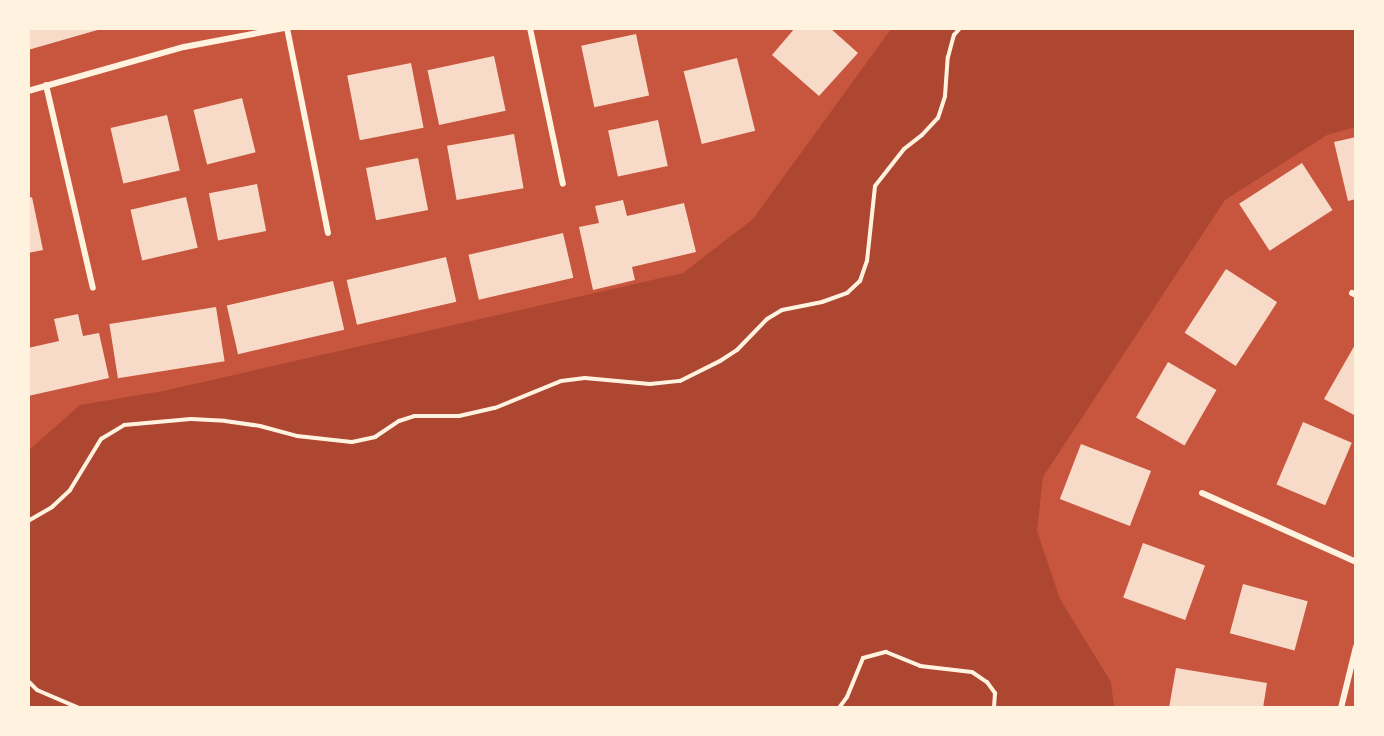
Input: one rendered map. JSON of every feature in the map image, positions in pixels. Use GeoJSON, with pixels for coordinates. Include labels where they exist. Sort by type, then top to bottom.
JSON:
{"type":"FeatureCollection","features":[{"type":"Feature","properties":{"kind":"street"},"geometry":{"type":"LineString","coordinates":[[28,91],[184,47],[286,28],[328,233]]}},
{"type":"Feature","properties":{"kind":"street"},"geometry":{"type":"LineString","coordinates":[[530,28],[563,184]]}},
{"type":"Feature","properties":{"kind":"street"},"geometry":{"type":"LineString","coordinates":[[46,85],[93,288]]}},
{"type":"Feature","properties":{"kind":"street"},"geometry":{"type":"LineString","coordinates":[[1202,493],[1356,562]]}},
{"type":"Feature","properties":{"kind":"street"},"geometry":{"type":"LineString","coordinates":[[1341,708],[1356,647]]}},
{"type":"Feature","properties":{"kind":"path"},"geometry":{"type":"LineString","coordinates":[[28,521],[52,507],[70,489],[101,440],[124,425],[191,419],[225,421],[260,426],[297,436],[352,442],[375,437],[399,421],[414,416],[459,416],[495,408],[561,381],[585,378],[650,384],[680,381],[720,361],[737,350],[767,319],[782,310],[822,302],[848,292],[860,281],[867,261],[875,186],[904,149],[938,118],[945,96],[948,57],[954,35],[960,28]]}},
{"type":"Feature","properties":{"kind":"path"},"geometry":{"type":"LineString","coordinates":[[838,708],[847,697],[863,658],[886,652],[920,666],[972,672],[987,682],[995,693],[994,708]]}},
{"type":"Feature","properties":{"kind":"path"},"geometry":{"type":"LineString","coordinates":[[28,681],[37,690],[79,708]]}},
{"type":"Feature","properties":{"kind":"shaded area"},"geometry":{"type":"Polygon","coordinates":[[[891,29],[1355,29],[1355,127],[1327,135],[1225,200],[1043,477],[1037,531],[1060,599],[1111,682],[1114,707],[29,707],[28,451],[80,405],[163,391],[683,273],[753,219],[891,29]]]}},
{"type":"Feature","properties":{"kind":"building"},"geometry":{"type":"Polygon","coordinates":[[[28,28],[101,28],[101,29],[28,50],[28,28]]]}},
{"type":"Feature","properties":{"kind":"building"},"geometry":{"type":"Polygon","coordinates":[[[795,28],[830,28],[858,53],[819,96],[772,55],[795,28]]]}},
{"type":"Feature","properties":{"kind":"building"},"geometry":{"type":"Polygon","coordinates":[[[636,34],[649,96],[594,107],[581,46],[636,34]]]}},
{"type":"Feature","properties":{"kind":"building"},"geometry":{"type":"Polygon","coordinates":[[[494,56],[506,111],[439,125],[427,70],[494,56]]]}},
{"type":"Feature","properties":{"kind":"building"},"geometry":{"type":"Polygon","coordinates":[[[737,58],[755,131],[702,144],[684,71],[737,58]]]}},
{"type":"Feature","properties":{"kind":"building"},"geometry":{"type":"Polygon","coordinates":[[[411,63],[424,128],[360,140],[347,75],[411,63]]]}},
{"type":"Feature","properties":{"kind":"building"},"geometry":{"type":"Polygon","coordinates":[[[242,98],[256,152],[207,164],[193,110],[242,98]]]}},
{"type":"Feature","properties":{"kind":"building"},"geometry":{"type":"Polygon","coordinates":[[[167,115],[180,171],[123,184],[110,128],[167,115]]]}},
{"type":"Feature","properties":{"kind":"building"},"geometry":{"type":"Polygon","coordinates":[[[658,120],[668,166],[618,177],[608,131],[658,120]]]}},
{"type":"Feature","properties":{"kind":"building"},"geometry":{"type":"Polygon","coordinates":[[[514,134],[524,188],[457,200],[447,146],[514,134]]]}},
{"type":"Feature","properties":{"kind":"building"},"geometry":{"type":"Polygon","coordinates":[[[1356,137],[1356,199],[1348,201],[1334,142],[1356,137]]]}},
{"type":"Feature","properties":{"kind":"building"},"geometry":{"type":"Polygon","coordinates":[[[418,158],[428,210],[376,220],[366,168],[418,158]]]}},
{"type":"Feature","properties":{"kind":"building"},"geometry":{"type":"Polygon","coordinates":[[[1302,163],[1332,210],[1270,251],[1239,204],[1302,163]]]}},
{"type":"Feature","properties":{"kind":"building"},"geometry":{"type":"Polygon","coordinates":[[[257,184],[266,231],[218,240],[209,193],[257,184]]]}},
{"type":"Feature","properties":{"kind":"building"},"geometry":{"type":"Polygon","coordinates":[[[32,197],[43,250],[28,253],[28,198],[32,197]]]}},
{"type":"Feature","properties":{"kind":"building"},"geometry":{"type":"Polygon","coordinates":[[[186,197],[198,248],[142,260],[130,210],[186,197]]]}},
{"type":"Feature","properties":{"kind":"building"},"geometry":{"type":"Polygon","coordinates":[[[623,200],[627,216],[684,203],[696,252],[632,267],[635,280],[593,290],[579,227],[599,223],[595,206],[623,200]]]}},
{"type":"Feature","properties":{"kind":"building"},"geometry":{"type":"Polygon","coordinates":[[[563,233],[573,278],[479,300],[468,255],[563,233]]]}},
{"type":"Feature","properties":{"kind":"building"},"geometry":{"type":"Polygon","coordinates":[[[446,257],[456,302],[357,325],[347,280],[446,257]]]}},
{"type":"Feature","properties":{"kind":"building"},"geometry":{"type":"Polygon","coordinates":[[[1226,269],[1277,302],[1236,366],[1185,333],[1226,269]]]}},
{"type":"Feature","properties":{"kind":"building"},"geometry":{"type":"Polygon","coordinates":[[[333,281],[344,330],[238,354],[227,306],[333,281]]]}},
{"type":"Feature","properties":{"kind":"building"},"geometry":{"type":"Polygon","coordinates":[[[216,307],[225,361],[118,378],[109,324],[216,307]]]}},
{"type":"Feature","properties":{"kind":"building"},"geometry":{"type":"Polygon","coordinates":[[[78,314],[83,336],[99,333],[109,378],[28,396],[28,348],[59,341],[54,319],[78,314]]]}},
{"type":"Feature","properties":{"kind":"building"},"geometry":{"type":"Polygon","coordinates":[[[1356,343],[1356,416],[1324,399],[1356,343]]]}},
{"type":"Feature","properties":{"kind":"building"},"geometry":{"type":"Polygon","coordinates":[[[1168,362],[1216,390],[1184,445],[1136,417],[1168,362]]]}},
{"type":"Feature","properties":{"kind":"building"},"geometry":{"type":"Polygon","coordinates":[[[1303,422],[1352,443],[1325,505],[1276,485],[1303,422]]]}},
{"type":"Feature","properties":{"kind":"building"},"geometry":{"type":"Polygon","coordinates":[[[1081,444],[1151,471],[1130,526],[1060,499],[1081,444]]]}},
{"type":"Feature","properties":{"kind":"building"},"geometry":{"type":"Polygon","coordinates":[[[1143,543],[1205,566],[1185,620],[1123,598],[1143,543]]]}},
{"type":"Feature","properties":{"kind":"building"},"geometry":{"type":"Polygon","coordinates":[[[1243,584],[1308,601],[1295,651],[1230,633],[1243,584]]]}},
{"type":"Feature","properties":{"kind":"building"},"geometry":{"type":"Polygon","coordinates":[[[1176,668],[1267,683],[1263,708],[1169,708],[1176,668]]]}}]}
